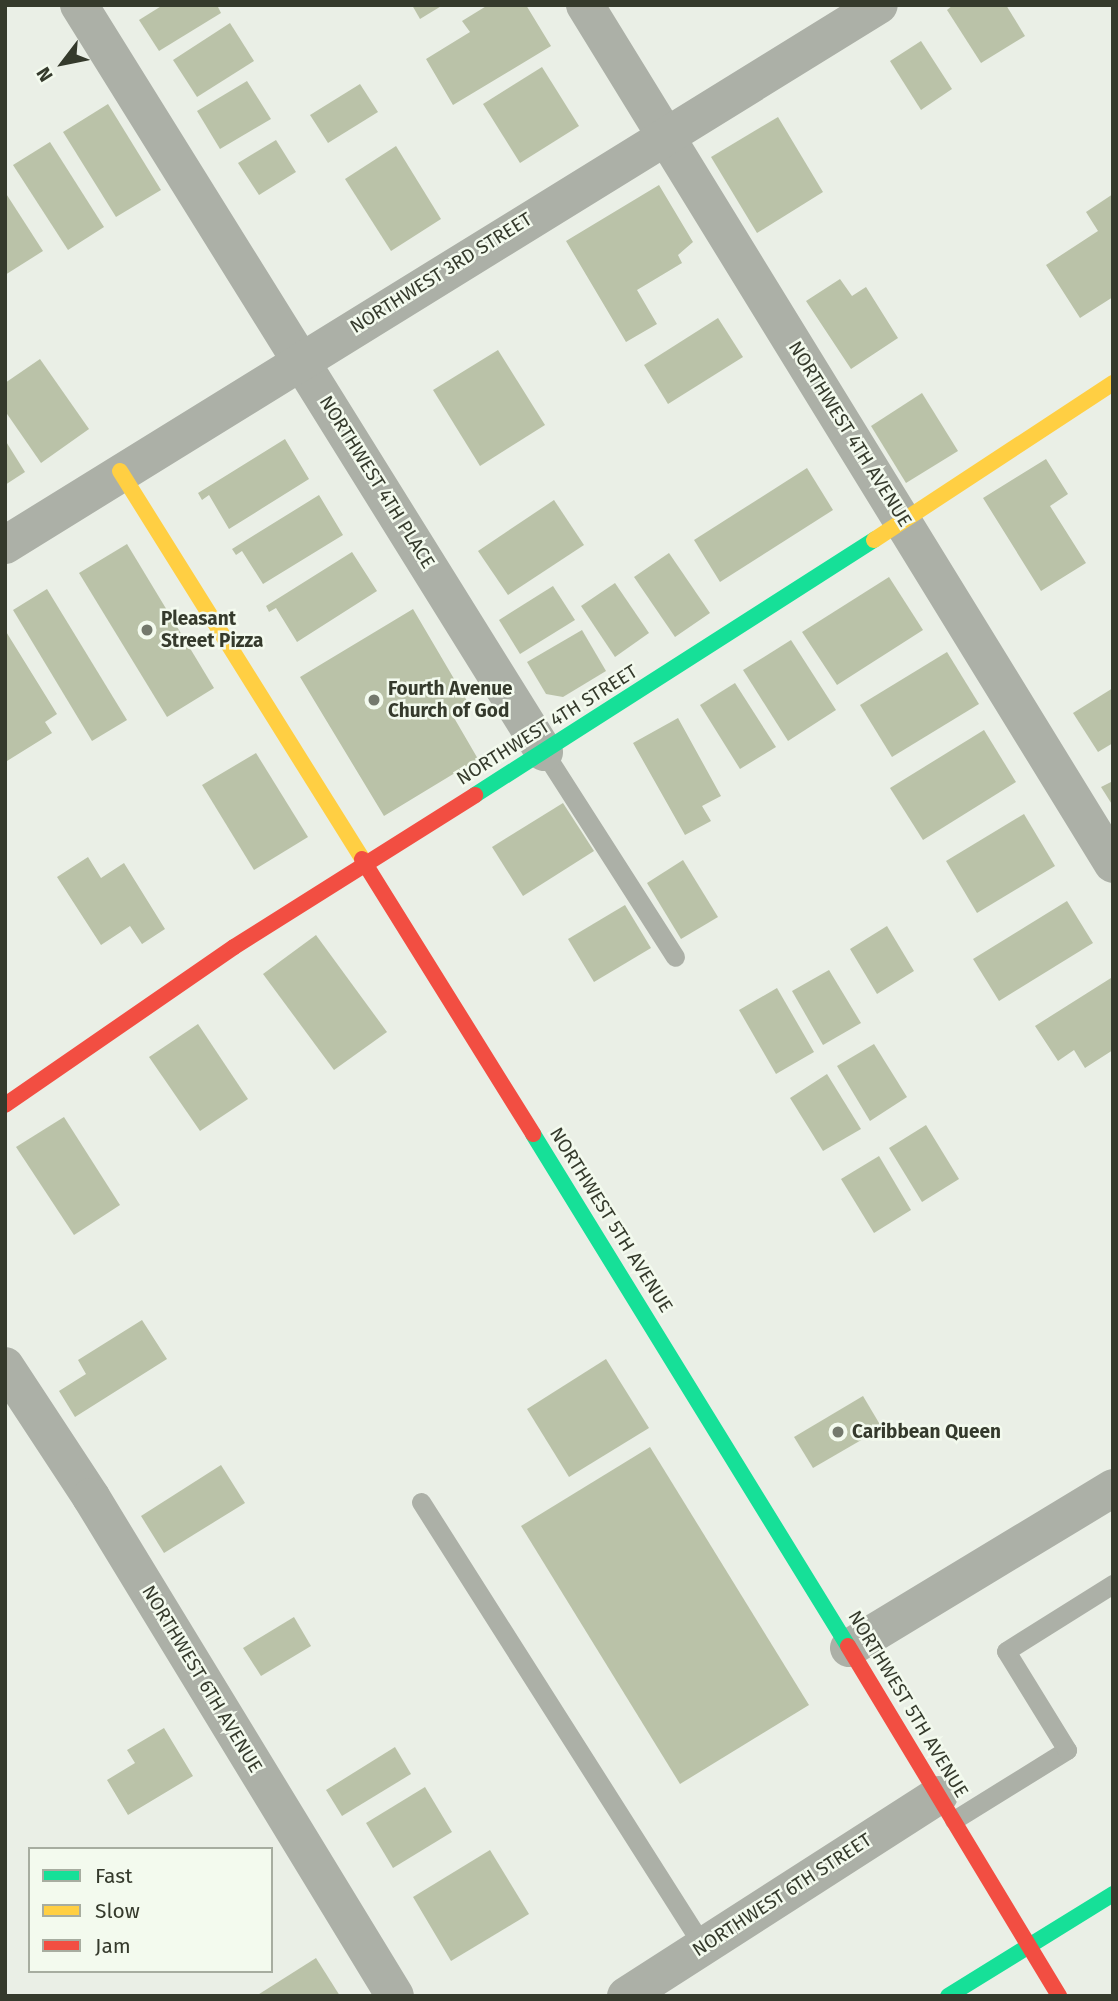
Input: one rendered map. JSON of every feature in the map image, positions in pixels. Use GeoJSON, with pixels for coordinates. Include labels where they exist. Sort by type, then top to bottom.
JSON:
{"type":"FeatureCollection","features":[{"type":"Feature","properties":{"kind":"street","name":"NORTHWEST 4TH PLACE"},"geometry":{"type":"LineString","coordinates":[[79,5],[544,752]]}},
{"type":"Feature","properties":{"kind":"street","name":"NORTHWEST 4TH AVENUE"},"geometry":{"type":"LineString","coordinates":[[585,5],[1113,864]]}},
{"type":"Feature","properties":{"kind":"street","name":"NORTHWEST 3RD STREET"},"geometry":{"type":"LineString","coordinates":[[5,545],[120,471],[879,5]]}},
{"type":"Feature","properties":{"kind":"street","name":"NORTHWEST 4TH STREET"},"geometry":{"type":"LineString","coordinates":[[5,1105],[234,947],[704,652],[902,518],[1113,383]]}},
{"type":"Feature","properties":{"kind":"street","name":"NORTHWEST 5TH AVENUE"},"geometry":{"type":"LineString","coordinates":[[120,471],[849,1648],[1059,1996]]}},
{"type":"Feature","properties":{"kind":"street","name":"NORTHWEST 6TH AVENUE"},"geometry":{"type":"LineString","coordinates":[[5,1366],[91,1497],[395,1996]]}},
{"type":"Feature","properties":{"kind":"street"},"geometry":{"type":"LineString","coordinates":[[849,1648],[1113,1488]]}},
{"type":"Feature","properties":{"kind":"street","name":"NORTHWEST 6TH STREET"},"geometry":{"type":"LineString","coordinates":[[626,1996],[703,1946],[946,1807]]}},
{"type":"Feature","properties":{"kind":"street"},"geometry":{"type":"LineString","coordinates":[[948,1996],[1113,1894]]}},
{"type":"Feature","properties":{"kind":"lane","name":"NORTHWEST 4TH PLACE"},"geometry":{"type":"LineString","coordinates":[[544,752],[675,957]]}},
{"type":"Feature","properties":{"kind":"lane"},"geometry":{"type":"LineString","coordinates":[[421,1502],[703,1946]]}},
{"type":"Feature","properties":{"kind":"lane"},"geometry":{"type":"LineString","coordinates":[[946,1807],[1067,1750],[1006,1651],[1113,1584]]}},
{"type":"Feature","properties":{"kind":"building"},"geometry":{"type":"Polygon","coordinates":[[[163,5],[217,5],[221,13],[159,51],[139,20],[163,5]]]}},
{"type":"Feature","properties":{"kind":"building"},"geometry":{"type":"Polygon","coordinates":[[[412,5],[443,5],[420,19],[412,5]]]}},
{"type":"Feature","properties":{"kind":"building"},"geometry":{"type":"Polygon","coordinates":[[[488,5],[526,5],[551,46],[453,105],[426,59],[470,32],[462,21],[488,5]]]}},
{"type":"Feature","properties":{"kind":"building"},"geometry":{"type":"Polygon","coordinates":[[[953,5],[1006,5],[1025,36],[981,63],[947,10],[953,5]]]}},
{"type":"Feature","properties":{"kind":"building"},"geometry":{"type":"Polygon","coordinates":[[[230,23],[254,61],[197,97],[173,60],[230,23]]]}},
{"type":"Feature","properties":{"kind":"building"},"geometry":{"type":"Polygon","coordinates":[[[921,41],[952,89],[921,110],[890,61],[921,41]]]}},
{"type":"Feature","properties":{"kind":"building"},"geometry":{"type":"Polygon","coordinates":[[[542,67],[579,126],[520,163],[483,104],[542,67]]]}},
{"type":"Feature","properties":{"kind":"building"},"geometry":{"type":"Polygon","coordinates":[[[247,81],[271,119],[220,149],[197,111],[247,81]]]}},
{"type":"Feature","properties":{"kind":"building"},"geometry":{"type":"Polygon","coordinates":[[[360,84],[378,112],[328,143],[310,115],[360,84]]]}},
{"type":"Feature","properties":{"kind":"building"},"geometry":{"type":"Polygon","coordinates":[[[108,104],[161,190],[116,217],[63,132],[108,104]]]}},
{"type":"Feature","properties":{"kind":"building"},"geometry":{"type":"Polygon","coordinates":[[[778,117],[823,192],[757,233],[711,157],[778,117]]]}},
{"type":"Feature","properties":{"kind":"building"},"geometry":{"type":"Polygon","coordinates":[[[276,140],[296,172],[259,195],[238,163],[276,140]]]}},
{"type":"Feature","properties":{"kind":"building"},"geometry":{"type":"Polygon","coordinates":[[[50,142],[104,227],[68,250],[13,165],[50,142]]]}},
{"type":"Feature","properties":{"kind":"building"},"geometry":{"type":"Polygon","coordinates":[[[396,146],[441,219],[391,251],[345,179],[396,146]]]}},
{"type":"Feature","properties":{"kind":"building"},"geometry":{"type":"Polygon","coordinates":[[[659,185],[693,242],[678,255],[682,263],[637,290],[657,324],[626,342],[566,241],[659,185]]]}},
{"type":"Feature","properties":{"kind":"building"},"geometry":{"type":"Polygon","coordinates":[[[5,192],[43,251],[5,275],[5,192]]]}},
{"type":"Feature","properties":{"kind":"building"},"geometry":{"type":"Polygon","coordinates":[[[1113,194],[1113,297],[1080,318],[1046,265],[1098,231],[1086,212],[1113,194]]]}},
{"type":"Feature","properties":{"kind":"building"},"geometry":{"type":"Polygon","coordinates":[[[840,279],[852,296],[866,287],[898,338],[851,369],[806,301],[840,279]]]}},
{"type":"Feature","properties":{"kind":"building"},"geometry":{"type":"Polygon","coordinates":[[[718,318],[743,357],[668,404],[644,365],[718,318]]]}},
{"type":"Feature","properties":{"kind":"building"},"geometry":{"type":"Polygon","coordinates":[[[498,350],[545,425],[480,466],[433,390],[498,350]]]}},
{"type":"Feature","properties":{"kind":"building"},"geometry":{"type":"Polygon","coordinates":[[[40,359],[89,429],[41,463],[5,411],[5,383],[40,359]]]}},
{"type":"Feature","properties":{"kind":"building"},"geometry":{"type":"Polygon","coordinates":[[[922,393],[958,451],[906,483],[871,426],[922,393]]]}},
{"type":"Feature","properties":{"kind":"building"},"geometry":{"type":"Polygon","coordinates":[[[285,439],[309,479],[229,529],[209,495],[202,500],[198,493],[285,439]]]}},
{"type":"Feature","properties":{"kind":"building"},"geometry":{"type":"Polygon","coordinates":[[[5,440],[25,472],[5,485],[5,440]]]}},
{"type":"Feature","properties":{"kind":"building"},"geometry":{"type":"Polygon","coordinates":[[[1046,459],[1068,494],[1050,506],[1086,563],[1041,591],[983,498],[1046,459]]]}},
{"type":"Feature","properties":{"kind":"building"},"geometry":{"type":"Polygon","coordinates":[[[807,468],[833,510],[720,582],[694,540],[807,468]]]}},
{"type":"Feature","properties":{"kind":"building"},"geometry":{"type":"Polygon","coordinates":[[[319,495],[343,535],[263,584],[242,551],[236,555],[232,549],[319,495]]]}},
{"type":"Feature","properties":{"kind":"building"},"geometry":{"type":"Polygon","coordinates":[[[554,500],[584,545],[508,595],[478,551],[554,500]]]}},
{"type":"Feature","properties":{"kind":"building","name":"Pleasant Street Pizza"},"geometry":{"type":"Polygon","coordinates":[[[127,544],[214,688],[167,717],[79,573],[127,544]]]}},
{"type":"Feature","properties":{"kind":"building"},"geometry":{"type":"Polygon","coordinates":[[[352,552],[377,591],[297,642],[276,608],[269,612],[266,606],[352,552]]]}},
{"type":"Feature","properties":{"kind":"building"},"geometry":{"type":"Polygon","coordinates":[[[669,553],[710,613],[675,637],[634,577],[669,553]]]}},
{"type":"Feature","properties":{"kind":"building"},"geometry":{"type":"Polygon","coordinates":[[[889,577],[923,630],[837,685],[802,632],[889,577]]]}},
{"type":"Feature","properties":{"kind":"building"},"geometry":{"type":"Polygon","coordinates":[[[615,583],[649,633],[615,657],[581,606],[615,583]]]}},
{"type":"Feature","properties":{"kind":"building"},"geometry":{"type":"Polygon","coordinates":[[[553,586],[575,620],[520,654],[499,620],[553,586]]]}},
{"type":"Feature","properties":{"kind":"building"},"geometry":{"type":"Polygon","coordinates":[[[47,589],[127,720],[92,741],[13,610],[47,589]]]}},
{"type":"Feature","properties":{"kind":"building"},"geometry":{"type":"Polygon","coordinates":[[[413,609],[470,706],[453,716],[478,759],[384,816],[300,677],[413,609]]]}},
{"type":"Feature","properties":{"kind":"building"},"geometry":{"type":"Polygon","coordinates":[[[5,630],[57,714],[45,722],[52,733],[7,761],[5,630]]]}},
{"type":"Feature","properties":{"kind":"building"},"geometry":{"type":"Polygon","coordinates":[[[582,630],[606,671],[563,697],[546,694],[527,662],[582,630]]]}},
{"type":"Feature","properties":{"kind":"building"},"geometry":{"type":"Polygon","coordinates":[[[791,640],[836,710],[788,741],[743,670],[791,640]]]}},
{"type":"Feature","properties":{"kind":"building"},"geometry":{"type":"Polygon","coordinates":[[[947,652],[979,704],[892,757],[860,705],[947,652]]]}},
{"type":"Feature","properties":{"kind":"building"},"geometry":{"type":"Polygon","coordinates":[[[735,683],[776,747],[740,769],[700,705],[735,683]]]}},
{"type":"Feature","properties":{"kind":"building"},"geometry":{"type":"Polygon","coordinates":[[[1113,688],[1113,743],[1098,752],[1073,713],[1113,688]]]}},
{"type":"Feature","properties":{"kind":"building"},"geometry":{"type":"Polygon","coordinates":[[[678,718],[721,796],[702,806],[711,821],[685,835],[633,743],[678,718]]]}},
{"type":"Feature","properties":{"kind":"building"},"geometry":{"type":"Polygon","coordinates":[[[984,730],[1016,782],[923,840],[890,788],[984,730]]]}},
{"type":"Feature","properties":{"kind":"building"},"geometry":{"type":"Polygon","coordinates":[[[256,753],[308,837],[254,870],[202,785],[256,753]]]}},
{"type":"Feature","properties":{"kind":"building"},"geometry":{"type":"Polygon","coordinates":[[[1113,781],[1113,806],[1101,787],[1113,781]]]}},
{"type":"Feature","properties":{"kind":"building"},"geometry":{"type":"Polygon","coordinates":[[[563,803],[594,851],[523,896],[492,847],[563,803]]]}},
{"type":"Feature","properties":{"kind":"building"},"geometry":{"type":"Polygon","coordinates":[[[1024,814],[1055,866],[977,913],[946,861],[1024,814]]]}},
{"type":"Feature","properties":{"kind":"building"},"geometry":{"type":"Polygon","coordinates":[[[88,857],[101,878],[124,863],[165,929],[142,944],[130,926],[101,945],[57,877],[88,857]]]}},
{"type":"Feature","properties":{"kind":"building"},"geometry":{"type":"Polygon","coordinates":[[[683,860],[718,917],[681,939],[647,883],[683,860]]]}},
{"type":"Feature","properties":{"kind":"building"},"geometry":{"type":"Polygon","coordinates":[[[1067,901],[1093,943],[999,1001],[973,959],[1067,901]]]}},
{"type":"Feature","properties":{"kind":"building"},"geometry":{"type":"Polygon","coordinates":[[[625,905],[651,948],[594,982],[568,939],[625,905]]]}},
{"type":"Feature","properties":{"kind":"building"},"geometry":{"type":"Polygon","coordinates":[[[887,926],[914,971],[877,994],[850,949],[887,926]]]}},
{"type":"Feature","properties":{"kind":"building"},"geometry":{"type":"Polygon","coordinates":[[[316,935],[387,1032],[334,1070],[263,974],[316,935]]]}},
{"type":"Feature","properties":{"kind":"building"},"geometry":{"type":"Polygon","coordinates":[[[829,970],[861,1023],[823,1045],[792,991],[829,970]]]}},
{"type":"Feature","properties":{"kind":"building"},"geometry":{"type":"Polygon","coordinates":[[[1111,978],[1113,1050],[1085,1068],[1074,1050],[1058,1061],[1035,1026],[1111,978]]]}},
{"type":"Feature","properties":{"kind":"building"},"geometry":{"type":"Polygon","coordinates":[[[777,988],[814,1052],[776,1074],[739,1010],[777,988]]]}},
{"type":"Feature","properties":{"kind":"building"},"geometry":{"type":"Polygon","coordinates":[[[198,1024],[248,1099],[200,1131],[149,1057],[198,1024]]]}},
{"type":"Feature","properties":{"kind":"building"},"geometry":{"type":"Polygon","coordinates":[[[874,1044],[907,1097],[870,1121],[837,1066],[874,1044]]]}},
{"type":"Feature","properties":{"kind":"building"},"geometry":{"type":"Polygon","coordinates":[[[827,1074],[861,1129],[823,1151],[790,1098],[827,1074]]]}},
{"type":"Feature","properties":{"kind":"building"},"geometry":{"type":"Polygon","coordinates":[[[64,1117],[120,1205],[74,1235],[16,1147],[64,1117]]]}},
{"type":"Feature","properties":{"kind":"building"},"geometry":{"type":"Polygon","coordinates":[[[926,1125],[959,1179],[922,1202],[889,1148],[926,1125]]]}},
{"type":"Feature","properties":{"kind":"building"},"geometry":{"type":"Polygon","coordinates":[[[879,1156],[911,1210],[874,1233],[841,1179],[879,1156]]]}},
{"type":"Feature","properties":{"kind":"building"},"geometry":{"type":"Polygon","coordinates":[[[142,1320],[167,1359],[75,1417],[59,1391],[86,1374],[78,1360],[142,1320]]]}},
{"type":"Feature","properties":{"kind":"building"},"geometry":{"type":"Polygon","coordinates":[[[606,1359],[649,1428],[569,1477],[527,1409],[606,1359]]]}},
{"type":"Feature","properties":{"kind":"building","name":"Caribbean Queen"},"geometry":{"type":"Polygon","coordinates":[[[863,1396],[882,1428],[813,1468],[794,1437],[863,1396]]]}},
{"type":"Feature","properties":{"kind":"building"},"geometry":{"type":"Polygon","coordinates":[[[650,1447],[809,1705],[680,1784],[521,1526],[650,1447]]]}},
{"type":"Feature","properties":{"kind":"building"},"geometry":{"type":"Polygon","coordinates":[[[221,1465],[245,1503],[164,1553],[141,1516],[221,1465]]]}},
{"type":"Feature","properties":{"kind":"building"},"geometry":{"type":"Polygon","coordinates":[[[294,1617],[311,1646],[261,1676],[243,1648],[294,1617]]]}},
{"type":"Feature","properties":{"kind":"building"},"geometry":{"type":"Polygon","coordinates":[[[164,1728],[193,1776],[128,1815],[107,1780],[135,1763],[127,1750],[164,1728]]]}},
{"type":"Feature","properties":{"kind":"building"},"geometry":{"type":"Polygon","coordinates":[[[395,1747],[411,1774],[342,1816],[326,1790],[395,1747]]]}},
{"type":"Feature","properties":{"kind":"building"},"geometry":{"type":"Polygon","coordinates":[[[425,1787],[452,1832],[393,1868],[366,1823],[425,1787]]]}},
{"type":"Feature","properties":{"kind":"building"},"geometry":{"type":"Polygon","coordinates":[[[490,1850],[529,1914],[451,1961],[413,1897],[490,1850]]]}},
{"type":"Feature","properties":{"kind":"building"},"geometry":{"type":"Polygon","coordinates":[[[316,1958],[340,1996],[256,1996],[316,1958]]]}},
{"type":"Feature","properties":{"kind":"traffic: fast"},"geometry":{"type":"LineString","coordinates":[[475,795],[874,540]]}},
{"type":"Feature","properties":{"kind":"traffic: fast"},"geometry":{"type":"LineString","coordinates":[[533,1134],[848,1646]]}},
{"type":"Feature","properties":{"kind":"traffic: fast"},"geometry":{"type":"LineString","coordinates":[[948,1996],[1113,1894]]}},
{"type":"Feature","properties":{"kind":"traffic: slow"},"geometry":{"type":"LineString","coordinates":[[874,540],[1113,383]]}},
{"type":"Feature","properties":{"kind":"traffic: slow"},"geometry":{"type":"LineString","coordinates":[[120,471],[362,859]]}},
{"type":"Feature","properties":{"kind":"traffic: jam"},"geometry":{"type":"LineString","coordinates":[[5,1105],[234,947],[475,795]]}},
{"type":"Feature","properties":{"kind":"traffic: jam"},"geometry":{"type":"LineString","coordinates":[[362,859],[533,1134]]}},
{"type":"Feature","properties":{"kind":"traffic: jam"},"geometry":{"type":"LineString","coordinates":[[848,1646],[1059,1996]]}},
{"type":"Feature","properties":{"kind":"place","name":"Pleasant Street Pizza"},"geometry":{"type":"Point","coordinates":[147,630]}},
{"type":"Feature","properties":{"kind":"place","name":"Fourth Avenue Church of God"},"geometry":{"type":"Point","coordinates":[374,700]}},
{"type":"Feature","properties":{"kind":"place","name":"Caribbean Queen"},"geometry":{"type":"Point","coordinates":[838,1432]}}]}
